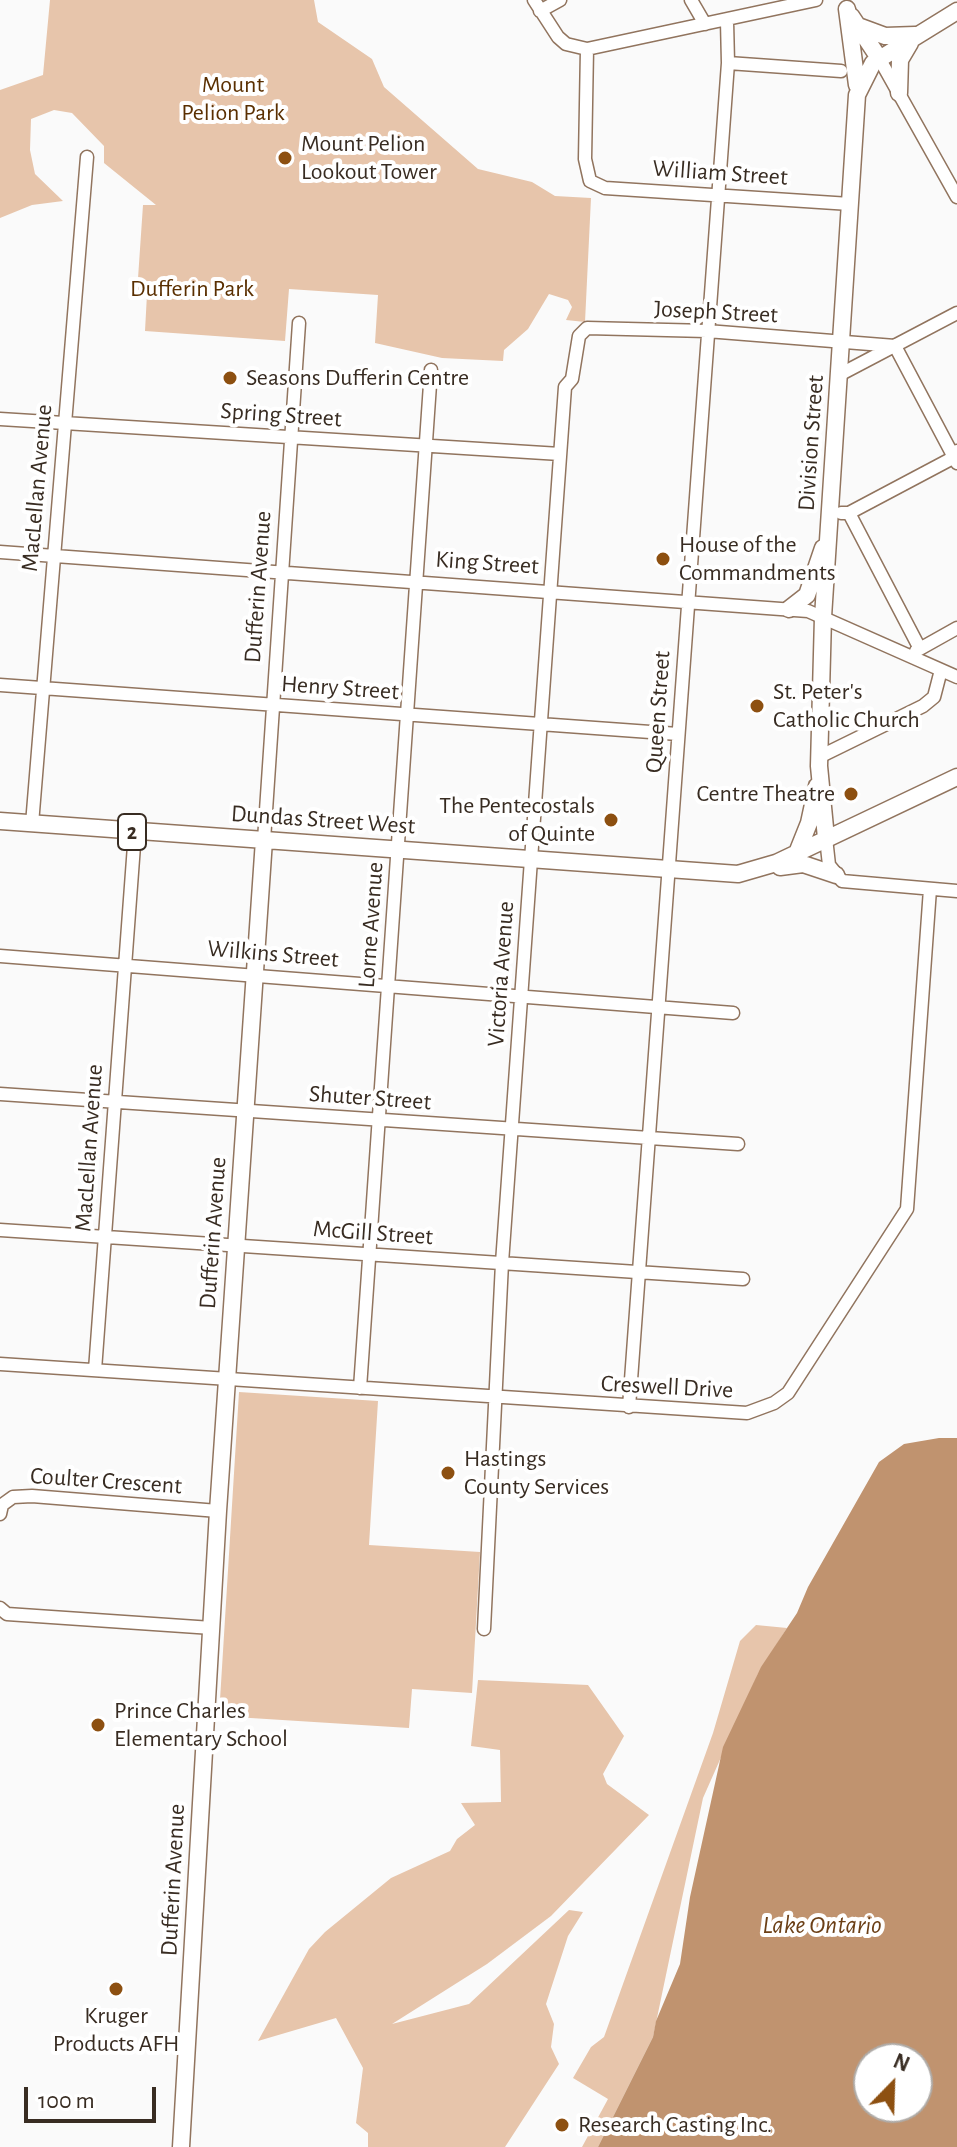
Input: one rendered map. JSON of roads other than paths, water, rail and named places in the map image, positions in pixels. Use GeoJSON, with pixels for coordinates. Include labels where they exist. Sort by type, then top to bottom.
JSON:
{"type":"FeatureCollection","features":[{"type":"Feature","properties":{"kind":"main road"},"geometry":{"type":"LineString","coordinates":[[844,4],[879,58],[950,15]]}},
{"type":"Feature","properties":{"kind":"main road"},"geometry":{"type":"LineString","coordinates":[[844,4],[855,54],[857,95]]}},
{"type":"Feature","properties":{"kind":"main road"},"geometry":{"type":"LineString","coordinates":[[858,26],[885,36],[916,35]]}},
{"type":"Feature","properties":{"kind":"main road"},"geometry":{"type":"LineString","coordinates":[[899,93],[900,60],[916,35]]}},
{"type":"Feature","properties":{"kind":"main road","name":"Division Street"},"geometry":{"type":"LineString","coordinates":[[826,838],[819,765],[823,617],[857,95],[867,71],[879,58]]}},
{"type":"Feature","properties":{"kind":"main road"},"geometry":{"type":"LineString","coordinates":[[789,609],[807,595],[812,571],[828,535]]}},
{"type":"Feature","properties":{"kind":"main road"},"geometry":{"type":"LineString","coordinates":[[797,853],[809,823],[819,765]]}},
{"type":"Feature","properties":{"kind":"main road","name":"Dundas Street West"},"geometry":{"type":"LineString","coordinates":[[0,821],[738,874],[762,869],[957,777]]}},
{"type":"Feature","properties":{"kind":"main road","name":"Dufferin Avenue"},"geometry":{"type":"LineString","coordinates":[[181,2147],[218,1511],[264,840]]}},
{"type":"Feature","properties":{"kind":"main road"},"geometry":{"type":"LineString","coordinates":[[762,869],[803,864],[836,875]]}},
{"type":"Feature","properties":{"kind":"street"},"geometry":{"type":"LineString","coordinates":[[560,0],[537,6],[566,44],[587,49],[816,0]]}},
{"type":"Feature","properties":{"kind":"street"},"geometry":{"type":"LineString","coordinates":[[691,0],[705,24]]}},
{"type":"Feature","properties":{"kind":"street","name":"Queen Street"},"geometry":{"type":"LineString","coordinates":[[629,1407],[728,63],[727,21]]}},
{"type":"Feature","properties":{"kind":"street","name":"William Street"},"geometry":{"type":"LineString","coordinates":[[587,49],[585,159],[590,181],[605,188],[850,204]]}},
{"type":"Feature","properties":{"kind":"street"},"geometry":{"type":"LineString","coordinates":[[879,58],[957,197]]}},
{"type":"Feature","properties":{"kind":"street"},"geometry":{"type":"LineString","coordinates":[[728,63],[841,71]]}},
{"type":"Feature","properties":{"kind":"street","name":"MacLellan Avenue"},"geometry":{"type":"LineString","coordinates":[[32,824],[87,157]]}},
{"type":"Feature","properties":{"kind":"street"},"geometry":{"type":"LineString","coordinates":[[839,375],[957,313]]}},
{"type":"Feature","properties":{"kind":"street","name":"Dufferin Avenue"},"geometry":{"type":"LineString","coordinates":[[264,840],[299,323]]}},
{"type":"Feature","properties":{"kind":"street","name":"Joseph Street"},"geometry":{"type":"LineString","coordinates":[[587,328],[707,331],[895,346]]}},
{"type":"Feature","properties":{"kind":"street","name":"Victoria Avenue"},"geometry":{"type":"LineString","coordinates":[[484,1629],[502,1263],[565,387],[572,379],[579,336],[587,328]]}},
{"type":"Feature","properties":{"kind":"street"},"geometry":{"type":"LineString","coordinates":[[830,512],[849,513],[955,456],[895,346]]}},
{"type":"Feature","properties":{"kind":"street","name":"Lorne Avenue"},"geometry":{"type":"LineString","coordinates":[[360,1388],[431,370]]}},
{"type":"Feature","properties":{"kind":"street","name":"Spring Street"},"geometry":{"type":"LineString","coordinates":[[0,419],[560,454]]}},
{"type":"Feature","properties":{"kind":"street"},"geometry":{"type":"LineString","coordinates":[[849,513],[916,652],[957,628]]}},
{"type":"Feature","properties":{"kind":"street","name":"King Street"},"geometry":{"type":"LineString","coordinates":[[0,552],[789,609],[823,617],[916,652],[957,677]]}},
{"type":"Feature","properties":{"kind":"street"},"geometry":{"type":"LineString","coordinates":[[819,765],[911,715],[934,697],[941,670]]}},
{"type":"Feature","properties":{"kind":"street","name":"Henry Street"},"geometry":{"type":"LineString","coordinates":[[0,685],[678,734]]}},
{"type":"Feature","properties":{"kind":"street","name":"MacLellan Avenue"},"geometry":{"type":"LineString","coordinates":[[95,1370],[135,832]]}},
{"type":"Feature","properties":{"kind":"street"},"geometry":{"type":"LineString","coordinates":[[826,838],[827,855],[836,875],[847,882],[957,891]]}},
{"type":"Feature","properties":{"kind":"street","name":"Creswell Drive"},"geometry":{"type":"LineString","coordinates":[[0,1364],[747,1413],[788,1393],[907,1209],[930,889]]}},
{"type":"Feature","properties":{"kind":"street","name":"Wilkins Street"},"geometry":{"type":"LineString","coordinates":[[0,956],[255,973],[733,1013]]}},
{"type":"Feature","properties":{"kind":"street","name":"Shuter Street"},"geometry":{"type":"LineString","coordinates":[[0,1094],[738,1144]]}},
{"type":"Feature","properties":{"kind":"street","name":"McGill Street"},"geometry":{"type":"LineString","coordinates":[[0,1230],[743,1279]]}},
{"type":"Feature","properties":{"kind":"street","name":"Coulter Crescent"},"geometry":{"type":"LineString","coordinates":[[0,1514],[2,1505],[13,1497],[32,1496],[218,1511]]}},
{"type":"Feature","properties":{"kind":"street"},"geometry":{"type":"LineString","coordinates":[[0,1608],[7,1614],[212,1628]]}},
{"type":"Feature","properties":{"kind":"water","name":"Lake Ontario"},"geometry":{"type":"Polygon","coordinates":[[[957,1438],[957,2147],[598,2147],[653,2037],[656,2021],[680,1964],[690,1897],[723,1747],[761,1667],[797,1613],[808,1587],[879,1462],[904,1444],[957,1438]]]}},
{"type":"Feature","properties":{"kind":"place","name":"Mount Pelion Lookout Tower"},"geometry":{"type":"Point","coordinates":[285,158]}},
{"type":"Feature","properties":{"kind":"place","name":"Seasons Dufferin Centre"},"geometry":{"type":"Point","coordinates":[230,378]}},
{"type":"Feature","properties":{"kind":"place","name":"House of the Commandments"},"geometry":{"type":"Point","coordinates":[663,559]}},
{"type":"Feature","properties":{"kind":"place","name":"St. Peter's Catholic Church"},"geometry":{"type":"Point","coordinates":[757,706]}},
{"type":"Feature","properties":{"kind":"place","name":"Centre Theatre"},"geometry":{"type":"Point","coordinates":[851,794]}},
{"type":"Feature","properties":{"kind":"place","name":"The Pentecostals of Quinte"},"geometry":{"type":"Point","coordinates":[611,820]}},
{"type":"Feature","properties":{"kind":"place","name":"Hastings County Services"},"geometry":{"type":"Point","coordinates":[448,1473]}},
{"type":"Feature","properties":{"kind":"place","name":"Prince Charles Elementary School"},"geometry":{"type":"Point","coordinates":[98,1725]}},
{"type":"Feature","properties":{"kind":"place","name":"Kruger Products AFH"},"geometry":{"type":"Point","coordinates":[116,1989]}},
{"type":"Feature","properties":{"kind":"place","name":"Research Casting Inc."},"geometry":{"type":"Point","coordinates":[562,2125]}},
{"type":"Feature","properties":{"kind":"park label","name":"Mount Pelion Park"},"geometry":{"type":"Point","coordinates":[233,99]}},
{"type":"Feature","properties":{"kind":"park label","name":"Dufferin Park"},"geometry":{"type":"Point","coordinates":[192,289]}}]}
